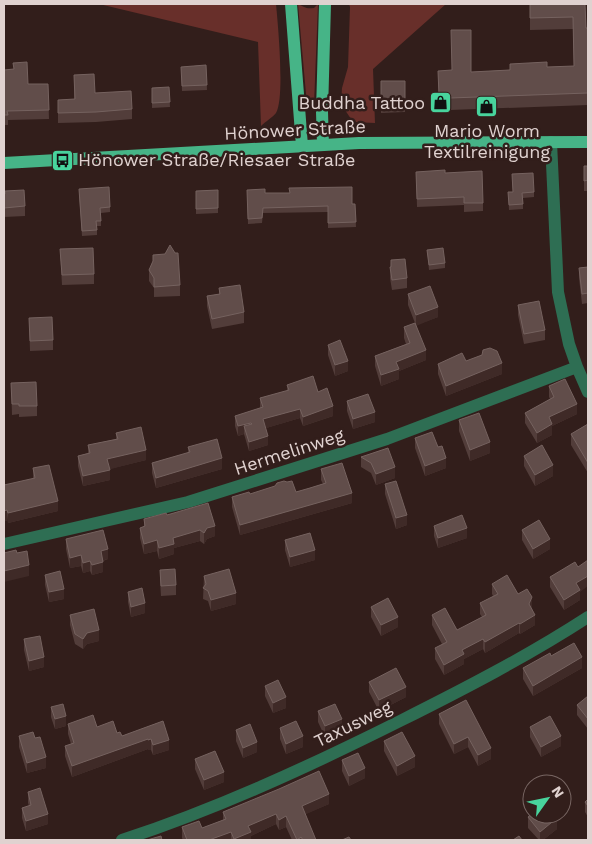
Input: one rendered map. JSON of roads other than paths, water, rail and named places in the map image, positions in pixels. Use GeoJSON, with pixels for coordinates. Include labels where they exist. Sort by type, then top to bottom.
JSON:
{"type":"FeatureCollection","features":[{"type":"Feature","properties":{"kind":"main road"},"geometry":{"type":"LineString","coordinates":[[291,4],[302,146]]}},
{"type":"Feature","properties":{"kind":"main road"},"geometry":{"type":"LineString","coordinates":[[323,145],[325,4]]}},
{"type":"Feature","properties":{"kind":"main road","name":"Hönower Straße"},"geometry":{"type":"LineString","coordinates":[[4,163],[359,143],[588,142]]}},
{"type":"Feature","properties":{"kind":"street"},"geometry":{"type":"LineString","coordinates":[[551,142],[558,292],[564,325],[577,367],[588,392]]}},
{"type":"Feature","properties":{"kind":"street","name":"Hermelinweg"},"geometry":{"type":"LineString","coordinates":[[4,544],[188,502],[387,439],[577,367]]}},
{"type":"Feature","properties":{"kind":"street","name":"Taxusweg"},"geometry":{"type":"LineString","coordinates":[[122,840],[282,778],[353,745],[511,663],[588,617]]}},
{"type":"Feature","properties":{"kind":"place","name":"Buddha Tattoo"},"geometry":{"type":"Point","coordinates":[441,103]}},
{"type":"Feature","properties":{"kind":"place","name":"Mario Worm Textilreinigung"},"geometry":{"type":"Point","coordinates":[487,106]}},
{"type":"Feature","properties":{"kind":"place","name":"Hönower Straße/Riesaer Straße"},"geometry":{"type":"Point","coordinates":[62,160]}}]}
